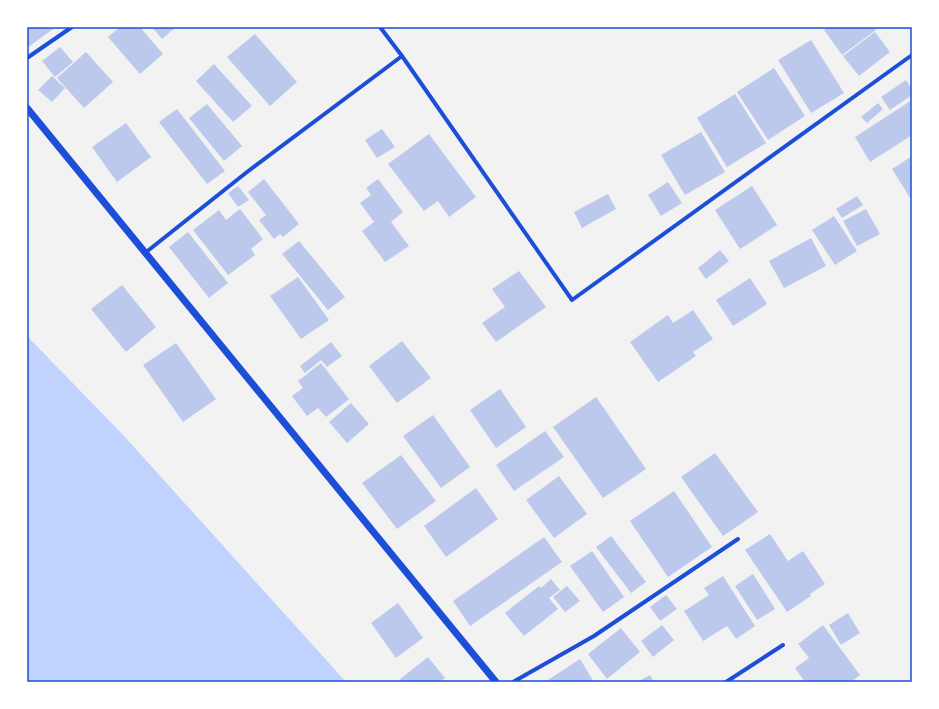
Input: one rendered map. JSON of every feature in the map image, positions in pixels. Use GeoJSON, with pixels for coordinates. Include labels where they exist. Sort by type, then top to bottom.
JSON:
{"type":"FeatureCollection","features":[{"type":"Feature","properties":{"kind":"street"},"geometry":{"type":"LineString","coordinates":[[27,58],[72,27]]}},
{"type":"Feature","properties":{"kind":"street"},"geometry":{"type":"LineString","coordinates":[[380,27],[402,56],[572,300],[912,55]]}},
{"type":"Feature","properties":{"kind":"street"},"geometry":{"type":"LineString","coordinates":[[144,253],[247,172],[402,56]]}},
{"type":"Feature","properties":{"kind":"street"},"geometry":{"type":"LineString","coordinates":[[27,108],[496,682]]}},
{"type":"Feature","properties":{"kind":"street"},"geometry":{"type":"LineString","coordinates":[[513,682],[594,636],[738,539]]}},
{"type":"Feature","properties":{"kind":"street"},"geometry":{"type":"LineString","coordinates":[[726,682],[783,645]]}},
{"type":"Feature","properties":{"kind":"water"},"geometry":{"type":"Polygon","coordinates":[[[27,336],[125,437],[346,682],[27,682],[27,336]]]}},
{"type":"Feature","properties":{"kind":"building"},"geometry":{"type":"Polygon","coordinates":[[[27,27],[52,27],[53,29],[27,48],[27,27]]]}},
{"type":"Feature","properties":{"kind":"building"},"geometry":{"type":"Polygon","coordinates":[[[120,27],[140,27],[163,54],[140,74],[108,37],[120,27]]]}},
{"type":"Feature","properties":{"kind":"building"},"geometry":{"type":"Polygon","coordinates":[[[152,27],[176,27],[162,39],[152,27]]]}},
{"type":"Feature","properties":{"kind":"building"},"geometry":{"type":"Polygon","coordinates":[[[829,27],[874,27],[876,30],[842,55],[824,30],[829,27]]]}},
{"type":"Feature","properties":{"kind":"building"},"geometry":{"type":"Polygon","coordinates":[[[875,32],[890,52],[859,76],[843,56],[875,32]]]}},
{"type":"Feature","properties":{"kind":"building"},"geometry":{"type":"Polygon","coordinates":[[[255,34],[297,82],[270,106],[227,57],[255,34]]]}},
{"type":"Feature","properties":{"kind":"building"},"geometry":{"type":"Polygon","coordinates":[[[811,40],[844,93],[811,113],[778,60],[811,40]]]}},
{"type":"Feature","properties":{"kind":"building"},"geometry":{"type":"Polygon","coordinates":[[[60,47],[73,62],[55,77],[42,61],[60,47]]]}},
{"type":"Feature","properties":{"kind":"building"},"geometry":{"type":"Polygon","coordinates":[[[86,52],[113,82],[84,108],[57,78],[86,52]]]}},
{"type":"Feature","properties":{"kind":"building"},"geometry":{"type":"Polygon","coordinates":[[[214,64],[252,106],[233,122],[196,81],[214,64]]]}},
{"type":"Feature","properties":{"kind":"building"},"geometry":{"type":"Polygon","coordinates":[[[774,68],[805,116],[768,140],[737,92],[774,68]]]}},
{"type":"Feature","properties":{"kind":"building"},"geometry":{"type":"Polygon","coordinates":[[[52,76],[65,88],[52,102],[38,90],[52,76]]]}},
{"type":"Feature","properties":{"kind":"building"},"geometry":{"type":"Polygon","coordinates":[[[906,80],[912,89],[912,95],[890,110],[881,97],[906,80]]]}},
{"type":"Feature","properties":{"kind":"building"},"geometry":{"type":"Polygon","coordinates":[[[735,94],[766,143],[727,167],[697,118],[735,94]]]}},
{"type":"Feature","properties":{"kind":"building"},"geometry":{"type":"Polygon","coordinates":[[[912,100],[912,135],[870,162],[855,137],[912,100]]]}},
{"type":"Feature","properties":{"kind":"building"},"geometry":{"type":"Polygon","coordinates":[[[878,103],[883,109],[867,123],[861,117],[878,103]]]}},
{"type":"Feature","properties":{"kind":"building"},"geometry":{"type":"Polygon","coordinates":[[[207,104],[242,146],[224,161],[189,118],[207,104]]]}},
{"type":"Feature","properties":{"kind":"building"},"geometry":{"type":"Polygon","coordinates":[[[177,109],[225,171],[207,184],[159,122],[177,109]]]}},
{"type":"Feature","properties":{"kind":"building"},"geometry":{"type":"Polygon","coordinates":[[[126,123],[151,157],[117,182],[92,147],[126,123]]]}},
{"type":"Feature","properties":{"kind":"building"},"geometry":{"type":"Polygon","coordinates":[[[382,129],[395,147],[377,158],[365,140],[382,129]]]}},
{"type":"Feature","properties":{"kind":"building"},"geometry":{"type":"Polygon","coordinates":[[[701,132],[725,172],[685,195],[661,155],[701,132]]]}},
{"type":"Feature","properties":{"kind":"building"},"geometry":{"type":"Polygon","coordinates":[[[429,134],[476,197],[449,217],[438,201],[424,211],[388,164],[429,134]]]}},
{"type":"Feature","properties":{"kind":"building"},"geometry":{"type":"Polygon","coordinates":[[[912,156],[912,201],[892,169],[912,156]]]}},
{"type":"Feature","properties":{"kind":"building"},"geometry":{"type":"Polygon","coordinates":[[[264,179],[299,224],[283,237],[280,234],[274,239],[259,220],[266,215],[248,192],[264,179]]]}},
{"type":"Feature","properties":{"kind":"building"},"geometry":{"type":"Polygon","coordinates":[[[378,179],[403,212],[391,222],[409,246],[385,262],[362,231],[374,222],[360,203],[371,195],[366,188],[378,179]]]}},
{"type":"Feature","properties":{"kind":"building"},"geometry":{"type":"Polygon","coordinates":[[[668,182],[682,203],[661,216],[648,195],[668,182]]]}},
{"type":"Feature","properties":{"kind":"building"},"geometry":{"type":"Polygon","coordinates":[[[238,186],[249,200],[238,207],[228,193],[238,186]]]}},
{"type":"Feature","properties":{"kind":"building"},"geometry":{"type":"Polygon","coordinates":[[[752,186],[777,225],[740,249],[715,210],[752,186]]]}},
{"type":"Feature","properties":{"kind":"building"},"geometry":{"type":"Polygon","coordinates":[[[608,194],[616,209],[582,228],[574,212],[608,194]]]}},
{"type":"Feature","properties":{"kind":"building"},"geometry":{"type":"Polygon","coordinates":[[[857,196],[863,205],[842,218],[836,209],[857,196]]]}},
{"type":"Feature","properties":{"kind":"building"},"geometry":{"type":"Polygon","coordinates":[[[240,209],[263,239],[251,249],[255,255],[228,275],[193,230],[219,210],[226,220],[240,209]]]}},
{"type":"Feature","properties":{"kind":"building"},"geometry":{"type":"Polygon","coordinates":[[[866,209],[880,234],[857,246],[843,221],[866,209]]]}},
{"type":"Feature","properties":{"kind":"building"},"geometry":{"type":"Polygon","coordinates":[[[834,216],[857,251],[835,265],[812,230],[834,216]]]}},
{"type":"Feature","properties":{"kind":"building"},"geometry":{"type":"Polygon","coordinates":[[[188,232],[228,283],[209,298],[169,247],[188,232]]]}},
{"type":"Feature","properties":{"kind":"building"},"geometry":{"type":"Polygon","coordinates":[[[811,238],[826,266],[784,288],[769,261],[811,238]]]}},
{"type":"Feature","properties":{"kind":"building"},"geometry":{"type":"Polygon","coordinates":[[[299,241],[345,297],[328,310],[282,254],[299,241]]]}},
{"type":"Feature","properties":{"kind":"building"},"geometry":{"type":"Polygon","coordinates":[[[720,250],[729,261],[706,279],[698,268],[720,250]]]}},
{"type":"Feature","properties":{"kind":"building"},"geometry":{"type":"Polygon","coordinates":[[[519,271],[546,307],[496,342],[482,323],[505,307],[492,289],[519,271]]]}},
{"type":"Feature","properties":{"kind":"building"},"geometry":{"type":"Polygon","coordinates":[[[298,277],[329,320],[301,339],[270,296],[298,277]]]}},
{"type":"Feature","properties":{"kind":"building"},"geometry":{"type":"Polygon","coordinates":[[[750,278],[767,304],[733,326],[716,300],[750,278]]]}},
{"type":"Feature","properties":{"kind":"building"},"geometry":{"type":"Polygon","coordinates":[[[122,285],[156,327],[126,352],[91,309],[122,285]]]}},
{"type":"Feature","properties":{"kind":"building"},"geometry":{"type":"Polygon","coordinates":[[[693,310],[713,339],[693,352],[696,356],[658,382],[630,342],[668,315],[673,323],[693,310]]]}},
{"type":"Feature","properties":{"kind":"building"},"geometry":{"type":"Polygon","coordinates":[[[402,341],[431,378],[397,403],[369,366],[402,341]]]}},
{"type":"Feature","properties":{"kind":"building"},"geometry":{"type":"Polygon","coordinates":[[[331,342],[342,356],[327,367],[321,360],[305,373],[300,366],[331,342]]]}},
{"type":"Feature","properties":{"kind":"building"},"geometry":{"type":"Polygon","coordinates":[[[176,343],[216,399],[183,422],[143,365],[176,343]]]}},
{"type":"Feature","properties":{"kind":"building"},"geometry":{"type":"Polygon","coordinates":[[[321,363],[349,399],[326,417],[318,408],[307,416],[292,396],[303,388],[298,381],[321,363]]]}},
{"type":"Feature","properties":{"kind":"building"},"geometry":{"type":"Polygon","coordinates":[[[500,389],[526,427],[496,448],[470,410],[500,389]]]}},
{"type":"Feature","properties":{"kind":"building"},"geometry":{"type":"Polygon","coordinates":[[[596,397],[646,469],[603,498],[553,427],[596,397]]]}},
{"type":"Feature","properties":{"kind":"building"},"geometry":{"type":"Polygon","coordinates":[[[351,403],[369,424],[347,443],[329,422],[351,403]]]}},
{"type":"Feature","properties":{"kind":"building"},"geometry":{"type":"Polygon","coordinates":[[[433,415],[470,467],[441,488],[403,436],[433,415]]]}},
{"type":"Feature","properties":{"kind":"building"},"geometry":{"type":"Polygon","coordinates":[[[545,431],[564,457],[514,491],[496,465],[545,431]]]}},
{"type":"Feature","properties":{"kind":"building"},"geometry":{"type":"Polygon","coordinates":[[[715,453],[758,512],[723,536],[681,477],[715,453]]]}},
{"type":"Feature","properties":{"kind":"building"},"geometry":{"type":"Polygon","coordinates":[[[401,455],[436,501],[397,529],[362,483],[401,455]]]}},
{"type":"Feature","properties":{"kind":"building"},"geometry":{"type":"Polygon","coordinates":[[[559,476],[587,514],[554,538],[526,500],[559,476]]]}},
{"type":"Feature","properties":{"kind":"building"},"geometry":{"type":"Polygon","coordinates":[[[476,488],[498,519],[446,557],[424,526],[476,488]]]}},
{"type":"Feature","properties":{"kind":"building"},"geometry":{"type":"Polygon","coordinates":[[[674,491],[712,547],[668,577],[630,521],[674,491]]]}},
{"type":"Feature","properties":{"kind":"building"},"geometry":{"type":"Polygon","coordinates":[[[770,534],[788,561],[803,551],[825,584],[810,594],[811,596],[787,612],[745,550],[770,534]]]}},
{"type":"Feature","properties":{"kind":"building"},"geometry":{"type":"Polygon","coordinates":[[[611,536],[646,582],[631,593],[596,547],[611,536]]]}},
{"type":"Feature","properties":{"kind":"building"},"geometry":{"type":"Polygon","coordinates":[[[544,537],[562,562],[470,626],[453,601],[544,537]]]}},
{"type":"Feature","properties":{"kind":"building"},"geometry":{"type":"Polygon","coordinates":[[[592,551],[624,597],[603,612],[570,566],[592,551]]]}},
{"type":"Feature","properties":{"kind":"building"},"geometry":{"type":"Polygon","coordinates":[[[753,574],[775,609],[757,620],[735,586],[753,574]]]}},
{"type":"Feature","properties":{"kind":"building"},"geometry":{"type":"Polygon","coordinates":[[[723,576],[755,626],[736,639],[727,626],[703,641],[684,611],[709,595],[704,588],[723,576]]]}},
{"type":"Feature","properties":{"kind":"building"},"geometry":{"type":"Polygon","coordinates":[[[551,579],[560,590],[549,598],[558,609],[524,636],[505,613],[539,586],[541,588],[551,579]]]}},
{"type":"Feature","properties":{"kind":"building"},"geometry":{"type":"Polygon","coordinates":[[[567,586],[580,601],[565,612],[553,597],[567,586]]]}},
{"type":"Feature","properties":{"kind":"building"},"geometry":{"type":"Polygon","coordinates":[[[666,595],[677,609],[660,621],[650,607],[666,595]]]}},
{"type":"Feature","properties":{"kind":"building"},"geometry":{"type":"Polygon","coordinates":[[[398,603],[423,638],[396,658],[371,623],[398,603]]]}},
{"type":"Feature","properties":{"kind":"building"},"geometry":{"type":"Polygon","coordinates":[[[848,613],[860,633],[841,645],[829,625],[848,613]]]}},
{"type":"Feature","properties":{"kind":"building"},"geometry":{"type":"Polygon","coordinates":[[[662,625],[674,640],[653,657],[641,641],[662,625]]]}},
{"type":"Feature","properties":{"kind":"building"},"geometry":{"type":"Polygon","coordinates":[[[823,625],[860,675],[851,682],[805,682],[795,668],[809,658],[798,644],[823,625]]]}},
{"type":"Feature","properties":{"kind":"building"},"geometry":{"type":"Polygon","coordinates":[[[621,628],[640,652],[607,679],[588,654],[621,628]]]}},
{"type":"Feature","properties":{"kind":"building"},"geometry":{"type":"Polygon","coordinates":[[[428,657],[445,678],[440,682],[402,682],[400,679],[428,657]]]}},
{"type":"Feature","properties":{"kind":"building"},"geometry":{"type":"Polygon","coordinates":[[[580,659],[594,682],[545,682],[580,659]]]}},
{"type":"Feature","properties":{"kind":"building"},"geometry":{"type":"Polygon","coordinates":[[[650,675],[654,682],[637,682],[650,675]]]}}]}
